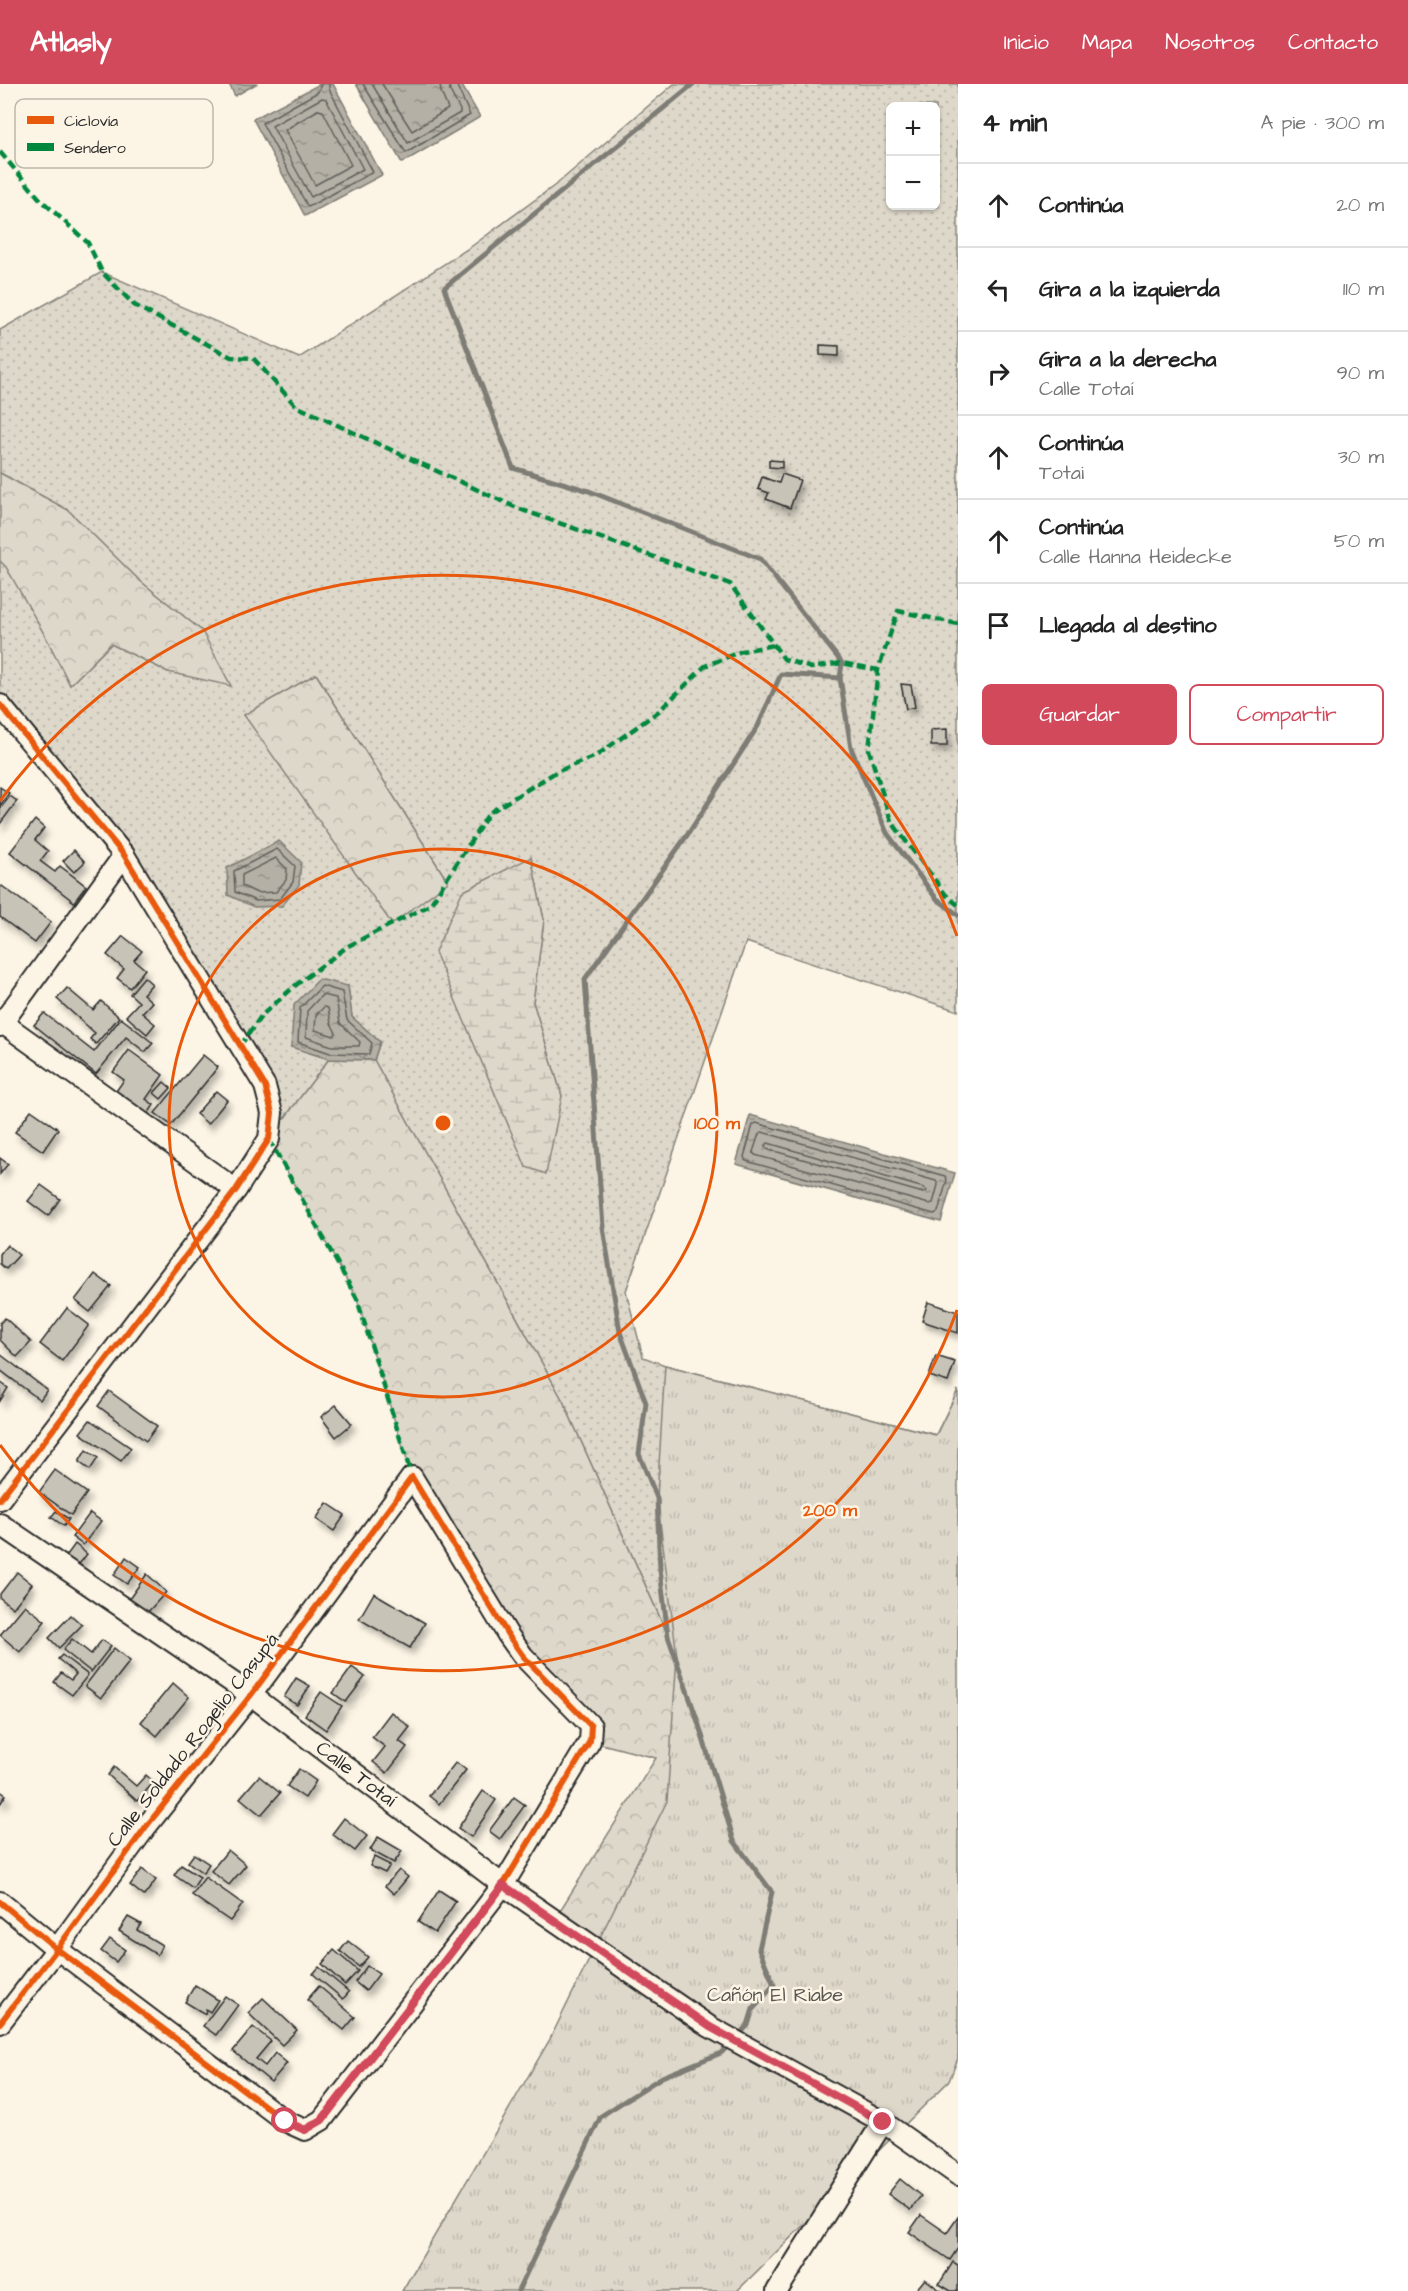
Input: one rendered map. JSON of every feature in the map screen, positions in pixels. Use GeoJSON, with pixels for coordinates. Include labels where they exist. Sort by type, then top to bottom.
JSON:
{"type":"FeatureCollection","features":[{"type":"Feature","properties":{"kind":"street"},"geometry":{"type":"LineString","coordinates":[[0,705],[124,855],[264,1086],[272,1113],[269,1139],[236,1190],[0,1499]]}},
{"type":"Feature","properties":{"kind":"street"},"geometry":{"type":"LineString","coordinates":[[124,855],[1,1023],[236,1190]]}},
{"type":"Feature","properties":{"kind":"street","name":"Calle Soldado Rogelio Casupá"},"geometry":{"type":"LineString","coordinates":[[0,2023],[145,1828],[251,1695],[412,1477],[523,1656],[591,1726],[590,1741],[503,1885]]}},
{"type":"Feature","properties":{"kind":"street","name":"Calle Totaí"},"geometry":{"type":"LineString","coordinates":[[0,1524],[251,1695],[503,1885],[710,2027],[883,2122],[958,2175]]}},
{"type":"Feature","properties":{"kind":"street"},"geometry":{"type":"LineString","coordinates":[[0,1902],[57,1949],[285,2121],[305,2130],[322,2120],[503,1885]]}},
{"type":"Feature","properties":{"kind":"street"},"geometry":{"type":"LineString","coordinates":[[777,2291],[883,2122]]}},
{"type":"Feature","properties":{"kind":"green space"},"geometry":{"type":"Polygon","coordinates":[[[674,84],[958,84],[958,1011],[746,942],[626,1291],[643,1357],[665,1365],[936,1435],[734,1841],[677,1656],[563,1401],[374,1060],[380,1042],[352,1017],[348,986],[291,1047],[329,1059],[269,1139],[272,1113],[124,855],[0,705],[0,561],[6,566],[70,685],[111,644],[168,672],[202,631],[139,580],[68,510],[0,473],[0,330],[102,272],[299,358],[472,246],[558,183],[674,84]],[[316,674],[244,715],[448,882],[316,674]],[[531,858],[462,892],[505,1114],[526,1167],[562,1096],[533,1002],[544,920],[531,858]]]}},
{"type":"Feature","properties":{"kind":"green space"},"geometry":{"type":"Polygon","coordinates":[[[0,473],[68,510],[139,580],[202,631],[231,686],[168,672],[111,644],[70,685],[47,639],[6,567],[0,561],[0,473]]]}},
{"type":"Feature","properties":{"kind":"green space"},"geometry":{"type":"Polygon","coordinates":[[[316,674],[448,882],[392,924],[244,715],[316,674]]]}},
{"type":"Feature","properties":{"kind":"green space"},"geometry":{"type":"Polygon","coordinates":[[[531,857],[544,920],[533,1002],[562,1096],[546,1174],[526,1167],[435,952],[462,892],[531,857]]]}},
{"type":"Feature","properties":{"kind":"green space"},"geometry":{"type":"Polygon","coordinates":[[[329,1059],[374,1060],[563,1401],[677,1656],[734,1841],[958,1390],[883,2122],[554,1920],[656,1758],[590,1741],[523,1656],[412,1477],[357,1299],[269,1139],[329,1059]]]}},
{"type":"Feature","properties":{"kind":"green space","name":"Cañón El Riabe"},"geometry":{"type":"Polygon","coordinates":[[[665,1365],[936,1435],[958,1390],[958,2058],[949,2081],[737,2291],[402,2291],[549,2041],[667,1801],[677,1656],[657,1498],[665,1365]]]}},
{"type":"Feature","properties":{"kind":"water"},"geometry":{"type":"Polygon","coordinates":[[[229,84],[256,84],[235,96],[229,84]]]}},
{"type":"Feature","properties":{"kind":"water"},"geometry":{"type":"Polygon","coordinates":[[[320,84],[333,84],[382,175],[305,216],[253,119],[320,84]]]}},
{"type":"Feature","properties":{"kind":"water"},"geometry":{"type":"Polygon","coordinates":[[[356,84],[461,84],[480,117],[402,163],[356,84]]]}},
{"type":"Feature","properties":{"kind":"water"},"geometry":{"type":"Polygon","coordinates":[[[279,841],[301,862],[299,885],[282,906],[254,907],[228,895],[227,868],[279,841]]]}},
{"type":"Feature","properties":{"kind":"water"},"geometry":{"type":"Polygon","coordinates":[[[319,979],[348,986],[352,1017],[380,1042],[374,1060],[329,1059],[291,1047],[294,1005],[319,979]]]}},
{"type":"Feature","properties":{"kind":"water"},"geometry":{"type":"Polygon","coordinates":[[[750,1115],[955,1173],[941,1222],[736,1164],[750,1115]]]}},
{"type":"Feature","properties":{"kind":"building"},"geometry":{"type":"Polygon","coordinates":[[[820,345],[839,346],[839,356],[820,355],[820,345]]]}},
{"type":"Feature","properties":{"kind":"building"},"geometry":{"type":"Polygon","coordinates":[[[769,460],[782,461],[782,468],[769,467],[769,460]]]}},
{"type":"Feature","properties":{"kind":"building"},"geometry":{"type":"Polygon","coordinates":[[[782,474],[800,480],[790,508],[766,499],[769,493],[758,489],[762,477],[779,483],[782,474]]]}},
{"type":"Feature","properties":{"kind":"building"},"geometry":{"type":"Polygon","coordinates":[[[901,684],[911,685],[915,707],[906,709],[901,684]]]}},
{"type":"Feature","properties":{"kind":"building"},"geometry":{"type":"Polygon","coordinates":[[[947,729],[947,746],[931,746],[931,730],[947,729]]]}},
{"type":"Feature","properties":{"kind":"building"},"geometry":{"type":"Polygon","coordinates":[[[0,787],[9,793],[0,806],[0,787]]]}},
{"type":"Feature","properties":{"kind":"building"},"geometry":{"type":"Polygon","coordinates":[[[10,796],[17,801],[0,824],[0,809],[10,796]]]}},
{"type":"Feature","properties":{"kind":"building"},"geometry":{"type":"Polygon","coordinates":[[[35,820],[44,828],[35,840],[48,851],[40,861],[55,872],[60,866],[86,886],[74,902],[10,852],[35,820]]]}},
{"type":"Feature","properties":{"kind":"building"},"geometry":{"type":"Polygon","coordinates":[[[74,850],[85,862],[74,872],[63,861],[74,850]]]}},
{"type":"Feature","properties":{"kind":"building"},"geometry":{"type":"Polygon","coordinates":[[[2,886],[51,922],[35,943],[0,917],[0,888],[2,886]]]}},
{"type":"Feature","properties":{"kind":"building"},"geometry":{"type":"Polygon","coordinates":[[[123,936],[142,951],[134,960],[145,969],[130,988],[117,978],[124,969],[107,955],[123,936]]]}},
{"type":"Feature","properties":{"kind":"building"},"geometry":{"type":"Polygon","coordinates":[[[144,977],[152,984],[143,994],[152,1002],[142,1013],[155,1024],[147,1034],[126,1016],[139,1002],[130,994],[144,977]]]}},
{"type":"Feature","properties":{"kind":"building"},"geometry":{"type":"Polygon","coordinates":[[[67,988],[93,1010],[101,1001],[119,1017],[96,1044],[90,1039],[95,1033],[57,999],[67,988]]]}},
{"type":"Feature","properties":{"kind":"building"},"geometry":{"type":"Polygon","coordinates":[[[44,1013],[94,1052],[121,1018],[153,1043],[145,1052],[126,1037],[96,1074],[34,1025],[44,1013]]]}},
{"type":"Feature","properties":{"kind":"building"},"geometry":{"type":"Polygon","coordinates":[[[129,1050],[163,1075],[146,1099],[154,1105],[148,1114],[116,1091],[124,1080],[113,1072],[129,1050]]]}},
{"type":"Feature","properties":{"kind":"building"},"geometry":{"type":"Polygon","coordinates":[[[203,1055],[218,1067],[171,1125],[155,1113],[203,1055]]]}},
{"type":"Feature","properties":{"kind":"building"},"geometry":{"type":"Polygon","coordinates":[[[164,1082],[171,1088],[161,1099],[154,1093],[164,1082]]]}},
{"type":"Feature","properties":{"kind":"building"},"geometry":{"type":"Polygon","coordinates":[[[216,1091],[227,1100],[208,1124],[196,1114],[216,1091]]]}},
{"type":"Feature","properties":{"kind":"building"},"geometry":{"type":"Polygon","coordinates":[[[31,1110],[58,1129],[43,1151],[15,1132],[31,1110]]]}},
{"type":"Feature","properties":{"kind":"building"},"geometry":{"type":"Polygon","coordinates":[[[0,1158],[8,1164],[0,1174],[0,1158]]]}},
{"type":"Feature","properties":{"kind":"building"},"geometry":{"type":"Polygon","coordinates":[[[41,1185],[60,1199],[48,1216],[28,1201],[41,1185]]]}},
{"type":"Feature","properties":{"kind":"building"},"geometry":{"type":"Polygon","coordinates":[[[7,1245],[19,1255],[6,1269],[0,1264],[0,1254],[7,1245]]]}},
{"type":"Feature","properties":{"kind":"building"},"geometry":{"type":"Polygon","coordinates":[[[95,1274],[111,1286],[90,1312],[75,1300],[95,1274]]]}},
{"type":"Feature","properties":{"kind":"building"},"geometry":{"type":"Polygon","coordinates":[[[928,1302],[958,1312],[958,1333],[922,1321],[928,1302]]]}},
{"type":"Feature","properties":{"kind":"building"},"geometry":{"type":"Polygon","coordinates":[[[67,1308],[89,1325],[62,1361],[40,1344],[67,1308]]]}},
{"type":"Feature","properties":{"kind":"building"},"geometry":{"type":"Polygon","coordinates":[[[5,1318],[31,1342],[17,1357],[0,1340],[0,1323],[5,1318]]]}},
{"type":"Feature","properties":{"kind":"building"},"geometry":{"type":"Polygon","coordinates":[[[0,1354],[47,1390],[40,1400],[0,1370],[0,1354]]]}},
{"type":"Feature","properties":{"kind":"building"},"geometry":{"type":"Polygon","coordinates":[[[936,1356],[955,1362],[948,1382],[929,1376],[936,1356]]]}},
{"type":"Feature","properties":{"kind":"building"},"geometry":{"type":"Polygon","coordinates":[[[0,1382],[8,1388],[0,1401],[0,1382]]]}},
{"type":"Feature","properties":{"kind":"building"},"geometry":{"type":"Polygon","coordinates":[[[109,1391],[157,1426],[146,1441],[98,1406],[109,1391]]]}},
{"type":"Feature","properties":{"kind":"building"},"geometry":{"type":"Polygon","coordinates":[[[336,1405],[352,1424],[336,1437],[321,1417],[336,1405]]]}},
{"type":"Feature","properties":{"kind":"building"},"geometry":{"type":"Polygon","coordinates":[[[90,1420],[131,1448],[121,1461],[80,1433],[90,1420]]]}},
{"type":"Feature","properties":{"kind":"building"},"geometry":{"type":"Polygon","coordinates":[[[86,1450],[98,1458],[90,1470],[79,1462],[86,1450]]]}},
{"type":"Feature","properties":{"kind":"building"},"geometry":{"type":"Polygon","coordinates":[[[55,1470],[87,1493],[71,1515],[39,1492],[55,1470]]]}},
{"type":"Feature","properties":{"kind":"building"},"geometry":{"type":"Polygon","coordinates":[[[327,1503],[345,1515],[334,1531],[316,1519],[327,1503]]]}},
{"type":"Feature","properties":{"kind":"building"},"geometry":{"type":"Polygon","coordinates":[[[56,1511],[69,1519],[64,1526],[51,1517],[56,1511]]]}},
{"type":"Feature","properties":{"kind":"building"},"geometry":{"type":"Polygon","coordinates":[[[90,1513],[101,1521],[83,1545],[72,1537],[90,1513]]]}},
{"type":"Feature","properties":{"kind":"building"},"geometry":{"type":"Polygon","coordinates":[[[75,1544],[87,1554],[76,1568],[64,1559],[75,1544]]]}},
{"type":"Feature","properties":{"kind":"building"},"geometry":{"type":"Polygon","coordinates":[[[126,1557],[140,1567],[127,1584],[114,1575],[126,1557]]]}},
{"type":"Feature","properties":{"kind":"building"},"geometry":{"type":"Polygon","coordinates":[[[17,1572],[32,1584],[13,1608],[0,1598],[0,1594],[17,1572]]]}},
{"type":"Feature","properties":{"kind":"building"},"geometry":{"type":"Polygon","coordinates":[[[147,1574],[166,1592],[146,1614],[129,1599],[147,1574]]]}},
{"type":"Feature","properties":{"kind":"building"},"geometry":{"type":"Polygon","coordinates":[[[374,1593],[425,1623],[410,1648],[359,1619],[374,1593]]]}},
{"type":"Feature","properties":{"kind":"building"},"geometry":{"type":"Polygon","coordinates":[[[25,1605],[45,1621],[20,1652],[0,1635],[25,1605]]]}},
{"type":"Feature","properties":{"kind":"building"},"geometry":{"type":"Polygon","coordinates":[[[71,1615],[82,1625],[59,1648],[49,1638],[71,1615]]]}},
{"type":"Feature","properties":{"kind":"building"},"geometry":{"type":"Polygon","coordinates":[[[72,1639],[91,1654],[102,1640],[111,1646],[91,1672],[63,1650],[72,1639]]]}},
{"type":"Feature","properties":{"kind":"building"},"geometry":{"type":"Polygon","coordinates":[[[114,1648],[130,1661],[101,1698],[85,1686],[114,1648]]]}},
{"type":"Feature","properties":{"kind":"building"},"geometry":{"type":"Polygon","coordinates":[[[62,1655],[88,1675],[72,1695],[54,1682],[61,1673],[71,1680],[76,1674],[58,1659],[62,1655]]]}},
{"type":"Feature","properties":{"kind":"building"},"geometry":{"type":"Polygon","coordinates":[[[352,1667],[365,1677],[346,1702],[333,1693],[352,1667]]]}},
{"type":"Feature","properties":{"kind":"building"},"geometry":{"type":"Polygon","coordinates":[[[296,1678],[310,1686],[297,1705],[284,1697],[296,1678]]]}},
{"type":"Feature","properties":{"kind":"building"},"geometry":{"type":"Polygon","coordinates":[[[173,1683],[189,1697],[157,1736],[141,1722],[173,1683]]]}},
{"type":"Feature","properties":{"kind":"building"},"geometry":{"type":"Polygon","coordinates":[[[321,1692],[342,1706],[326,1730],[305,1715],[321,1692]]]}},
{"type":"Feature","properties":{"kind":"building"},"geometry":{"type":"Polygon","coordinates":[[[391,1712],[410,1727],[399,1741],[407,1747],[387,1773],[373,1762],[385,1747],[372,1737],[391,1712]]]}},
{"type":"Feature","properties":{"kind":"building"},"geometry":{"type":"Polygon","coordinates":[[[456,1762],[466,1770],[439,1804],[429,1796],[456,1762]]]}},
{"type":"Feature","properties":{"kind":"building"},"geometry":{"type":"Polygon","coordinates":[[[114,1767],[136,1786],[146,1775],[154,1782],[137,1801],[108,1775],[114,1767]]]}},
{"type":"Feature","properties":{"kind":"building"},"geometry":{"type":"Polygon","coordinates":[[[299,1769],[316,1781],[305,1798],[287,1786],[299,1769]]]}},
{"type":"Feature","properties":{"kind":"building"},"geometry":{"type":"Polygon","coordinates":[[[259,1776],[280,1793],[261,1815],[240,1798],[259,1776]]]}},
{"type":"Feature","properties":{"kind":"building"},"geometry":{"type":"Polygon","coordinates":[[[0,1791],[6,1795],[0,1804],[0,1791]]]}},
{"type":"Feature","properties":{"kind":"building"},"geometry":{"type":"Polygon","coordinates":[[[483,1791],[496,1800],[471,1837],[458,1828],[483,1791]]]}},
{"type":"Feature","properties":{"kind":"building"},"geometry":{"type":"Polygon","coordinates":[[[514,1797],[525,1805],[500,1839],[489,1831],[514,1797]]]}},
{"type":"Feature","properties":{"kind":"building"},"geometry":{"type":"Polygon","coordinates":[[[344,1818],[367,1836],[355,1851],[332,1834],[344,1818]]]}},
{"type":"Feature","properties":{"kind":"building"},"geometry":{"type":"Polygon","coordinates":[[[378,1837],[402,1851],[394,1863],[370,1850],[378,1837]]]}},
{"type":"Feature","properties":{"kind":"building"},"geometry":{"type":"Polygon","coordinates":[[[228,1850],[246,1865],[229,1885],[211,1871],[228,1850]]]}},
{"type":"Feature","properties":{"kind":"building"},"geometry":{"type":"Polygon","coordinates":[[[194,1854],[209,1864],[203,1873],[188,1862],[194,1854]]]}},
{"type":"Feature","properties":{"kind":"building"},"geometry":{"type":"Polygon","coordinates":[[[374,1857],[390,1865],[385,1873],[370,1866],[374,1857]]]}},
{"type":"Feature","properties":{"kind":"building"},"geometry":{"type":"Polygon","coordinates":[[[181,1865],[200,1877],[193,1888],[174,1875],[181,1865]]]}},
{"type":"Feature","properties":{"kind":"building"},"geometry":{"type":"Polygon","coordinates":[[[142,1869],[156,1880],[144,1896],[130,1885],[142,1869]]]}},
{"type":"Feature","properties":{"kind":"building"},"geometry":{"type":"Polygon","coordinates":[[[399,1870],[408,1877],[394,1894],[385,1886],[399,1870]]]}},
{"type":"Feature","properties":{"kind":"building"},"geometry":{"type":"Polygon","coordinates":[[[205,1877],[243,1904],[230,1921],[192,1895],[205,1877]]]}},
{"type":"Feature","properties":{"kind":"building"},"geometry":{"type":"Polygon","coordinates":[[[439,1890],[456,1901],[435,1933],[418,1922],[439,1890]]]}},
{"type":"Feature","properties":{"kind":"building"},"geometry":{"type":"Polygon","coordinates":[[[128,1917],[141,1924],[137,1930],[162,1945],[157,1955],[119,1931],[128,1917]]]}},
{"type":"Feature","properties":{"kind":"building"},"geometry":{"type":"Polygon","coordinates":[[[110,1939],[125,1950],[116,1962],[101,1951],[110,1939]]]}},
{"type":"Feature","properties":{"kind":"building"},"geometry":{"type":"Polygon","coordinates":[[[348,1941],[368,1957],[359,1967],[340,1951],[348,1941]]]}},
{"type":"Feature","properties":{"kind":"building"},"geometry":{"type":"Polygon","coordinates":[[[334,1950],[358,1971],[345,1985],[322,1964],[334,1950]]]}},
{"type":"Feature","properties":{"kind":"building"},"geometry":{"type":"Polygon","coordinates":[[[367,1966],[379,1974],[366,1991],[355,1982],[367,1966]]]}},
{"type":"Feature","properties":{"kind":"building"},"geometry":{"type":"Polygon","coordinates":[[[319,1967],[349,1992],[343,1999],[313,1974],[319,1967]]]}},
{"type":"Feature","properties":{"kind":"building"},"geometry":{"type":"Polygon","coordinates":[[[195,1985],[218,2000],[210,2012],[206,2009],[205,2014],[185,2002],[195,1985]]]}},
{"type":"Feature","properties":{"kind":"building"},"geometry":{"type":"Polygon","coordinates":[[[319,1986],[355,2017],[344,2030],[307,2000],[319,1986]]]}},
{"type":"Feature","properties":{"kind":"building"},"geometry":{"type":"Polygon","coordinates":[[[225,1996],[238,2005],[216,2035],[203,2026],[225,1996]]]}},
{"type":"Feature","properties":{"kind":"building"},"geometry":{"type":"Polygon","coordinates":[[[263,1998],[297,2030],[282,2045],[248,2013],[263,1998]]]}},
{"type":"Feature","properties":{"kind":"building"},"geometry":{"type":"Polygon","coordinates":[[[253,2027],[271,2041],[256,2059],[265,2066],[275,2053],[287,2063],[271,2082],[233,2051],[253,2027]]]}},
{"type":"Feature","properties":{"kind":"building"},"geometry":{"type":"Polygon","coordinates":[[[900,2179],[921,2196],[910,2210],[888,2194],[900,2179]]]}},
{"type":"Feature","properties":{"kind":"building"},"geometry":{"type":"Polygon","coordinates":[[[921,2215],[947,2233],[958,2217],[958,2248],[950,2260],[909,2232],[921,2215]]]}},
{"type":"Feature","properties":{"kind":"building"},"geometry":{"type":"Polygon","coordinates":[[[953,2262],[958,2265],[958,2291],[951,2291],[939,2284],[953,2262]]]}},
{"type":"Feature","properties":{"kind":"building"},"geometry":{"type":"Polygon","coordinates":[[[925,2279],[941,2291],[915,2291],[925,2279]]]}},
{"type":"Feature","properties":{"kind":"waterway"},"geometry":{"type":"LineString","coordinates":[[693,84],[444,288],[513,468],[589,491],[760,559],[842,663],[840,678],[851,748],[887,833],[936,898],[958,915]]}},
{"type":"Feature","properties":{"kind":"waterway"},"geometry":{"type":"LineString","coordinates":[[737,2037],[748,2025],[753,2009],[774,1985],[759,1949],[772,1892],[734,1841],[698,1722],[668,1636],[660,1570],[657,1498],[639,1454],[646,1403],[620,1332],[603,1227],[585,979],[688,834],[758,726],[781,674],[840,678]]}},
{"type":"Feature","properties":{"kind":"waterway"},"geometry":{"type":"LineString","coordinates":[[518,2291],[601,2116],[662,2077],[721,2053],[730,2044]]}},
{"type":"Feature","properties":{"kind":"marked path"},"geometry":{"type":"LineString","coordinates":[[0,152],[40,199],[88,243],[102,272],[134,305],[231,357],[253,358],[296,406],[517,508],[730,584],[784,659],[811,668],[842,663],[878,670]]}},
{"type":"Feature","properties":{"kind":"marked path"},"geometry":{"type":"LineString","coordinates":[[958,624],[898,611],[878,670],[869,750],[891,821],[946,895],[958,905]]}},
{"type":"Feature","properties":{"kind":"marked path"},"geometry":{"type":"LineString","coordinates":[[240,1046],[262,1015],[296,985],[348,946],[430,905],[489,813],[556,772],[596,756],[659,711],[705,666],[742,651],[774,645]]}},
{"type":"Feature","properties":{"kind":"marked path"},"geometry":{"type":"LineString","coordinates":[[269,1139],[357,1299],[412,1477]]}},
{"type":"Feature","properties":{"kind":"cycle path"},"geometry":{"type":"LineString","coordinates":[[0,705],[124,855],[265,1086],[272,1113],[269,1139],[236,1190],[0,1499]]}},
{"type":"Feature","properties":{"kind":"cycle path"},"geometry":{"type":"LineString","coordinates":[[0,1902],[57,1949],[285,2121],[305,2130],[322,2120],[503,1885],[590,1741],[591,1726],[523,1656],[412,1477],[251,1695],[145,1828],[57,1949],[0,2023]]}},
{"type":"Feature","properties":{"kind":"route"},"geometry":{"type":"LineString","coordinates":[[285,2121],[305,2130],[322,2120],[503,1885],[710,2027],[883,2122]]}}]}
